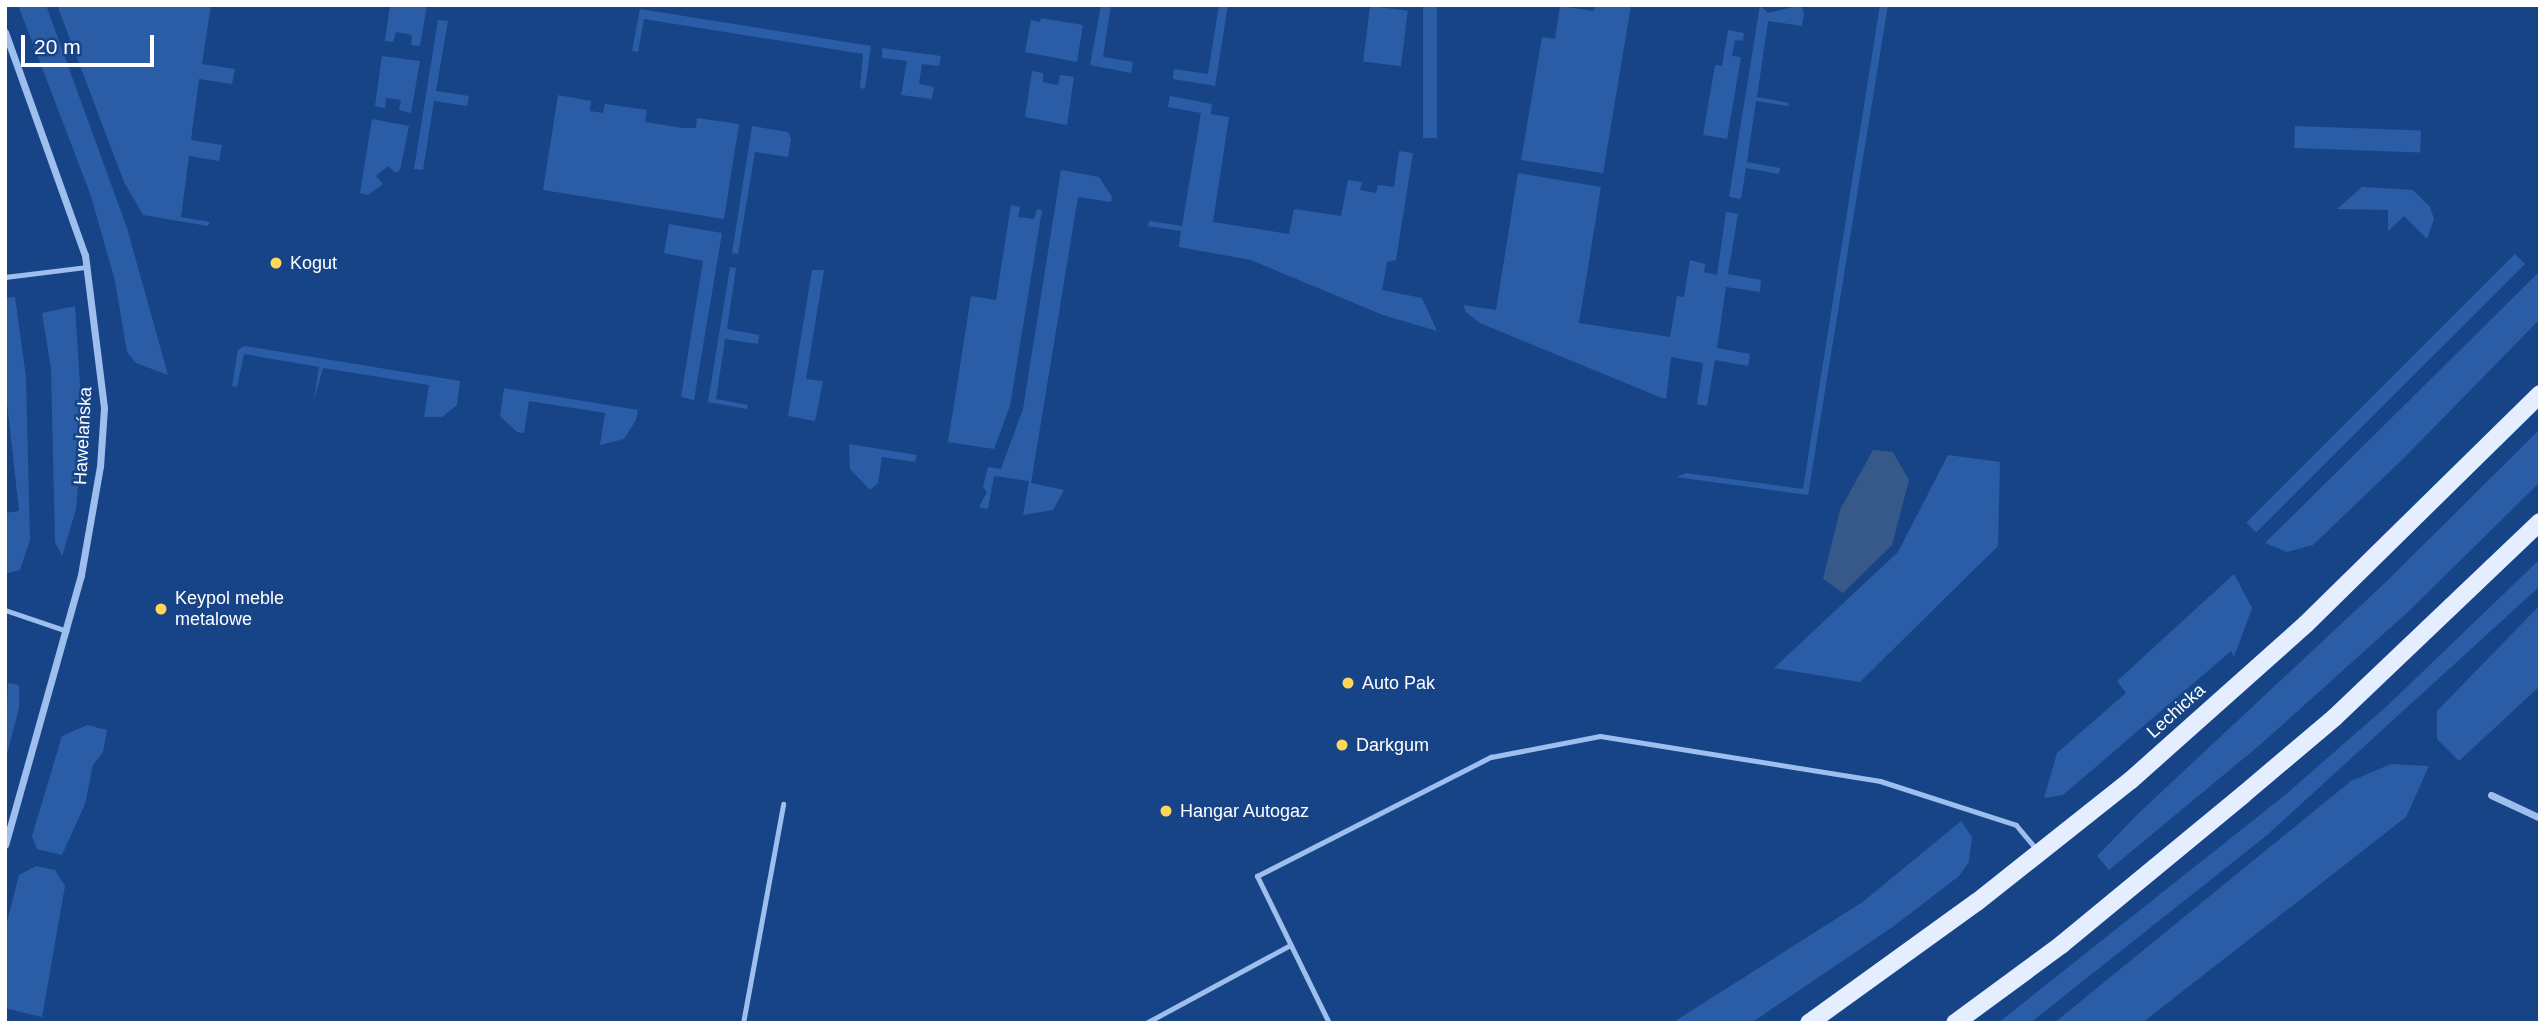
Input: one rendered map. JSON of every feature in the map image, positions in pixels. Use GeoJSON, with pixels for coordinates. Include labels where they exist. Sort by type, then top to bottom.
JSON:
{"type":"FeatureCollection","features":[{"type":"Feature","properties":{"kind":"main road","name":"Lechicka"},"geometry":{"type":"LineString","coordinates":[[1809,1023],[2040,853],[2131,780],[2306,624],[2540,394]]}},
{"type":"Feature","properties":{"kind":"main road"},"geometry":{"type":"LineString","coordinates":[[1955,1023],[2061,945],[2294,752],[2540,522]]}},
{"type":"Feature","properties":{"kind":"street","name":"Hawelańska"},"geometry":{"type":"LineString","coordinates":[[5,32],[69,203],[87,267],[104,408],[93,516],[67,631],[5,845]]}},
{"type":"Feature","properties":{"kind":"street"},"geometry":{"type":"LineString","coordinates":[[2491,795],[2540,818]]}},
{"type":"Feature","properties":{"kind":"lane"},"geometry":{"type":"LineString","coordinates":[[5,277],[87,267]]}},
{"type":"Feature","properties":{"kind":"lane"},"geometry":{"type":"LineString","coordinates":[[5,610],[67,631]]}},
{"type":"Feature","properties":{"kind":"lane"},"geometry":{"type":"LineString","coordinates":[[1329,1023],[1257,876],[1491,757],[1600,736],[1880,781],[2016,825],[2040,853]]}},
{"type":"Feature","properties":{"kind":"lane"},"geometry":{"type":"LineString","coordinates":[[743,1023],[783,804]]}},
{"type":"Feature","properties":{"kind":"lane"},"geometry":{"type":"LineString","coordinates":[[1146,1023],[1290,945]]}},
{"type":"Feature","properties":{"kind":"shaded area"},"geometry":{"type":"Polygon","coordinates":[[[18,5],[46,5],[127,228],[168,375],[136,363],[127,352],[115,281],[91,196],[18,5]]]}},
{"type":"Feature","properties":{"kind":"shaded area"},"geometry":{"type":"Polygon","coordinates":[[[57,5],[211,5],[202,64],[235,69],[232,84],[199,79],[191,140],[222,145],[219,161],[189,156],[181,217],[210,222],[208,226],[143,215],[124,182],[57,5]]]}},
{"type":"Feature","properties":{"kind":"shaded area"},"geometry":{"type":"Polygon","coordinates":[[[390,5],[427,5],[420,46],[411,45],[412,35],[396,32],[393,42],[385,41],[390,5]]]}},
{"type":"Feature","properties":{"kind":"shaded area"},"geometry":{"type":"Polygon","coordinates":[[[1101,5],[1111,5],[1103,57],[1133,62],[1131,73],[1090,65],[1101,5]]]}},
{"type":"Feature","properties":{"kind":"shaded area"},"geometry":{"type":"Polygon","coordinates":[[[1219,5],[1228,5],[1215,86],[1173,79],[1174,69],[1208,74],[1219,5]]]}},
{"type":"Feature","properties":{"kind":"shaded area"},"geometry":{"type":"Polygon","coordinates":[[[1423,5],[1437,5],[1437,138],[1423,138],[1423,5]]]}},
{"type":"Feature","properties":{"kind":"shaded area"},"geometry":{"type":"Polygon","coordinates":[[[1595,5],[1631,5],[1603,173],[1521,160],[1542,37],[1555,39],[1560,6],[1594,11],[1595,5]]]}},
{"type":"Feature","properties":{"kind":"shaded area"},"geometry":{"type":"Polygon","coordinates":[[[1760,5],[1768,13],[1801,5],[1804,13],[1802,26],[1768,21],[1757,97],[1789,103],[1788,106],[1756,101],[1747,162],[1780,168],[1779,174],[1746,168],[1741,199],[1729,197],[1760,5]]]}},
{"type":"Feature","properties":{"kind":"shaded area"},"geometry":{"type":"Polygon","coordinates":[[[1880,5],[1888,5],[1808,495],[1676,477],[1686,473],[1803,489],[1880,5]]]}},
{"type":"Feature","properties":{"kind":"shaded area"},"geometry":{"type":"Polygon","coordinates":[[[1370,6],[1408,11],[1401,66],[1363,62],[1370,6]]]}},
{"type":"Feature","properties":{"kind":"shaded area"},"geometry":{"type":"Polygon","coordinates":[[[640,9],[871,46],[865,89],[860,88],[863,54],[644,19],[638,52],[632,51],[640,9]]]}},
{"type":"Feature","properties":{"kind":"shaded area"},"geometry":{"type":"Polygon","coordinates":[[[1041,18],[1083,25],[1077,62],[1025,52],[1031,20],[1040,22],[1041,18]]]}},
{"type":"Feature","properties":{"kind":"shaded area"},"geometry":{"type":"Polygon","coordinates":[[[438,20],[448,21],[436,91],[469,96],[467,106],[434,101],[423,170],[414,169],[438,20]]]}},
{"type":"Feature","properties":{"kind":"shaded area"},"geometry":{"type":"Polygon","coordinates":[[[1728,30],[1744,33],[1743,41],[1735,40],[1732,56],[1741,57],[1727,139],[1703,135],[1715,65],[1722,66],[1728,30]]]}},
{"type":"Feature","properties":{"kind":"shaded area"},"geometry":{"type":"Polygon","coordinates":[[[882,48],[941,56],[939,66],[922,64],[919,84],[934,87],[932,99],[901,95],[907,61],[882,58],[882,48]]]}},
{"type":"Feature","properties":{"kind":"shaded area"},"geometry":{"type":"Polygon","coordinates":[[[382,56],[420,61],[411,113],[399,110],[401,100],[386,98],[385,108],[375,106],[382,56]]]}},
{"type":"Feature","properties":{"kind":"shaded area"},"geometry":{"type":"Polygon","coordinates":[[[1032,71],[1043,73],[1043,82],[1058,85],[1060,75],[1074,77],[1067,125],[1025,117],[1032,71]]]}},
{"type":"Feature","properties":{"kind":"shaded area"},"geometry":{"type":"Polygon","coordinates":[[[558,95],[591,101],[590,111],[603,113],[605,104],[647,110],[645,122],[683,128],[696,128],[697,118],[739,124],[724,219],[543,190],[558,95]]]}},
{"type":"Feature","properties":{"kind":"shaded area"},"geometry":{"type":"Polygon","coordinates":[[[1170,96],[1212,104],[1211,114],[1229,117],[1213,222],[1289,234],[1294,209],[1341,216],[1348,180],[1362,182],[1360,190],[1376,193],[1378,185],[1394,187],[1399,151],[1413,153],[1396,260],[1387,262],[1382,290],[1422,298],[1437,331],[1383,315],[1251,260],[1179,247],[1181,231],[1148,226],[1149,221],[1182,226],[1201,113],[1168,107],[1170,96]]]}},
{"type":"Feature","properties":{"kind":"shaded area"},"geometry":{"type":"Polygon","coordinates":[[[372,119],[409,126],[400,170],[396,173],[388,166],[376,176],[383,184],[368,195],[360,193],[372,119]]]}},
{"type":"Feature","properties":{"kind":"shaded area"},"geometry":{"type":"Polygon","coordinates":[[[752,126],[788,132],[791,139],[788,157],[755,152],[738,254],[732,253],[752,126]]]}},
{"type":"Feature","properties":{"kind":"shaded area"},"geometry":{"type":"Polygon","coordinates":[[[2295,126],[2421,130],[2420,152],[2294,148],[2295,126]]]}},
{"type":"Feature","properties":{"kind":"shaded area"},"geometry":{"type":"Polygon","coordinates":[[[1061,170],[1099,177],[1112,197],[1111,202],[1078,197],[1031,483],[1064,490],[1053,510],[1023,515],[1029,481],[994,476],[988,509],[979,507],[987,492],[983,487],[988,467],[1001,469],[1023,409],[1061,170]]]}},
{"type":"Feature","properties":{"kind":"shaded area"},"geometry":{"type":"Polygon","coordinates":[[[1518,173],[1601,187],[1579,323],[1670,337],[1677,296],[1684,297],[1690,260],[1705,264],[1704,272],[1717,275],[1726,212],[1738,214],[1728,274],[1761,280],[1760,292],[1726,287],[1717,348],[1750,354],[1748,366],[1715,360],[1707,406],[1697,404],[1703,363],[1671,357],[1666,399],[1480,323],[1466,312],[1463,305],[1496,310],[1518,173]]]}},
{"type":"Feature","properties":{"kind":"shaded area"},"geometry":{"type":"Polygon","coordinates":[[[2362,187],[2413,190],[2430,207],[2434,219],[2427,239],[2404,216],[2388,231],[2388,210],[2337,209],[2362,187]]]}},
{"type":"Feature","properties":{"kind":"shaded area"},"geometry":{"type":"Polygon","coordinates":[[[1011,205],[1020,207],[1018,217],[1034,219],[1037,209],[1042,210],[1010,406],[994,449],[948,442],[971,296],[996,300],[1011,205]]]}},
{"type":"Feature","properties":{"kind":"shaded area"},"geometry":{"type":"Polygon","coordinates":[[[669,224],[722,233],[694,400],[681,397],[703,261],[664,253],[669,224]]]}},
{"type":"Feature","properties":{"kind":"shaded area"},"geometry":{"type":"Polygon","coordinates":[[[2515,254],[2525,264],[2256,533],[2246,523],[2515,254]]]}},
{"type":"Feature","properties":{"kind":"shaded area"},"geometry":{"type":"Polygon","coordinates":[[[730,267],[736,268],[727,329],[759,335],[758,344],[725,339],[716,399],[748,405],[747,409],[708,402],[730,267]]]}},
{"type":"Feature","properties":{"kind":"shaded area"},"geometry":{"type":"Polygon","coordinates":[[[812,270],[824,270],[806,379],[823,381],[815,421],[788,416],[812,270]]]}},
{"type":"Feature","properties":{"kind":"shaded area"},"geometry":{"type":"Polygon","coordinates":[[[2540,271],[2540,319],[2405,457],[2313,545],[2287,552],[2265,543],[2540,271]]]}},
{"type":"Feature","properties":{"kind":"shaded area"},"geometry":{"type":"Polygon","coordinates":[[[15,297],[26,377],[30,540],[20,570],[5,574],[5,513],[19,511],[5,385],[5,298],[15,297]]]}},
{"type":"Feature","properties":{"kind":"shaded area"},"geometry":{"type":"Polygon","coordinates":[[[75,306],[83,431],[76,509],[62,556],[55,542],[51,369],[42,313],[75,306]]]}},
{"type":"Feature","properties":{"kind":"shaded area"},"geometry":{"type":"Polygon","coordinates":[[[244,346],[460,381],[457,405],[442,417],[424,417],[429,385],[323,368],[314,400],[319,367],[244,354],[237,387],[232,386],[238,350],[244,346]]]}},
{"type":"Feature","properties":{"kind":"shaded area"},"geometry":{"type":"Polygon","coordinates":[[[504,388],[638,410],[636,420],[624,439],[600,445],[605,413],[529,401],[524,433],[517,432],[500,416],[504,388]]]}},
{"type":"Feature","properties":{"kind":"shaded area"},"geometry":{"type":"Polygon","coordinates":[[[2540,429],[2540,482],[2409,611],[2261,744],[2109,870],[2097,856],[2141,811],[2387,581],[2540,429]]]}},
{"type":"Feature","properties":{"kind":"shaded area"},"geometry":{"type":"Polygon","coordinates":[[[849,444],[917,455],[915,462],[882,457],[878,483],[870,490],[850,469],[849,444]]]}},
{"type":"Feature","properties":{"kind":"shaded area"},"geometry":{"type":"Polygon","coordinates":[[[1873,450],[1893,452],[1909,480],[1892,545],[1843,593],[1823,579],[1840,510],[1873,450]]]}},
{"type":"Feature","properties":{"kind":"shaded area"},"geometry":{"type":"Polygon","coordinates":[[[1948,455],[2000,462],[1998,546],[1860,682],[1774,668],[1898,552],[1948,455]]]}},
{"type":"Feature","properties":{"kind":"shaded area"},"geometry":{"type":"Polygon","coordinates":[[[2540,559],[2540,586],[2266,836],[2030,1023],[1998,1023],[2285,795],[2387,706],[2540,559]]]}},
{"type":"Feature","properties":{"kind":"shaded area"},"geometry":{"type":"Polygon","coordinates":[[[2234,574],[2252,608],[2234,657],[2231,651],[2063,795],[2044,798],[2057,753],[2126,693],[2117,681],[2234,574]]]}},
{"type":"Feature","properties":{"kind":"shaded area"},"geometry":{"type":"Polygon","coordinates":[[[2540,605],[2540,686],[2459,761],[2437,739],[2437,711],[2540,605]]]}},
{"type":"Feature","properties":{"kind":"shaded area"},"geometry":{"type":"Polygon","coordinates":[[[8,683],[19,685],[19,708],[5,762],[8,683]]]}},
{"type":"Feature","properties":{"kind":"shaded area"},"geometry":{"type":"Polygon","coordinates":[[[87,725],[107,730],[103,752],[93,765],[85,804],[62,855],[37,849],[32,836],[62,736],[87,725]]]}},
{"type":"Feature","properties":{"kind":"shaded area"},"geometry":{"type":"Polygon","coordinates":[[[2391,764],[2429,766],[2406,817],[2142,1023],[2054,1023],[2351,781],[2391,764]]]}},
{"type":"Feature","properties":{"kind":"shaded area"},"geometry":{"type":"Polygon","coordinates":[[[1961,821],[1972,837],[1969,862],[1959,876],[1894,926],[1751,1023],[1672,1023],[1864,901],[1961,821]]]}},
{"type":"Feature","properties":{"kind":"shaded area"},"geometry":{"type":"Polygon","coordinates":[[[36,866],[55,870],[65,886],[42,1017],[5,1008],[5,930],[19,875],[36,866]]]}},
{"type":"Feature","properties":{"kind":"place","name":"Kogut"},"geometry":{"type":"Point","coordinates":[276,263]}},
{"type":"Feature","properties":{"kind":"place","name":"Keypol meble metalowe"},"geometry":{"type":"Point","coordinates":[161,609]}},
{"type":"Feature","properties":{"kind":"place","name":"Auto Pak"},"geometry":{"type":"Point","coordinates":[1348,683]}},
{"type":"Feature","properties":{"kind":"place","name":"Darkgum"},"geometry":{"type":"Point","coordinates":[1342,745]}},
{"type":"Feature","properties":{"kind":"place","name":"Hangar Autogaz"},"geometry":{"type":"Point","coordinates":[1166,811]}}]}
